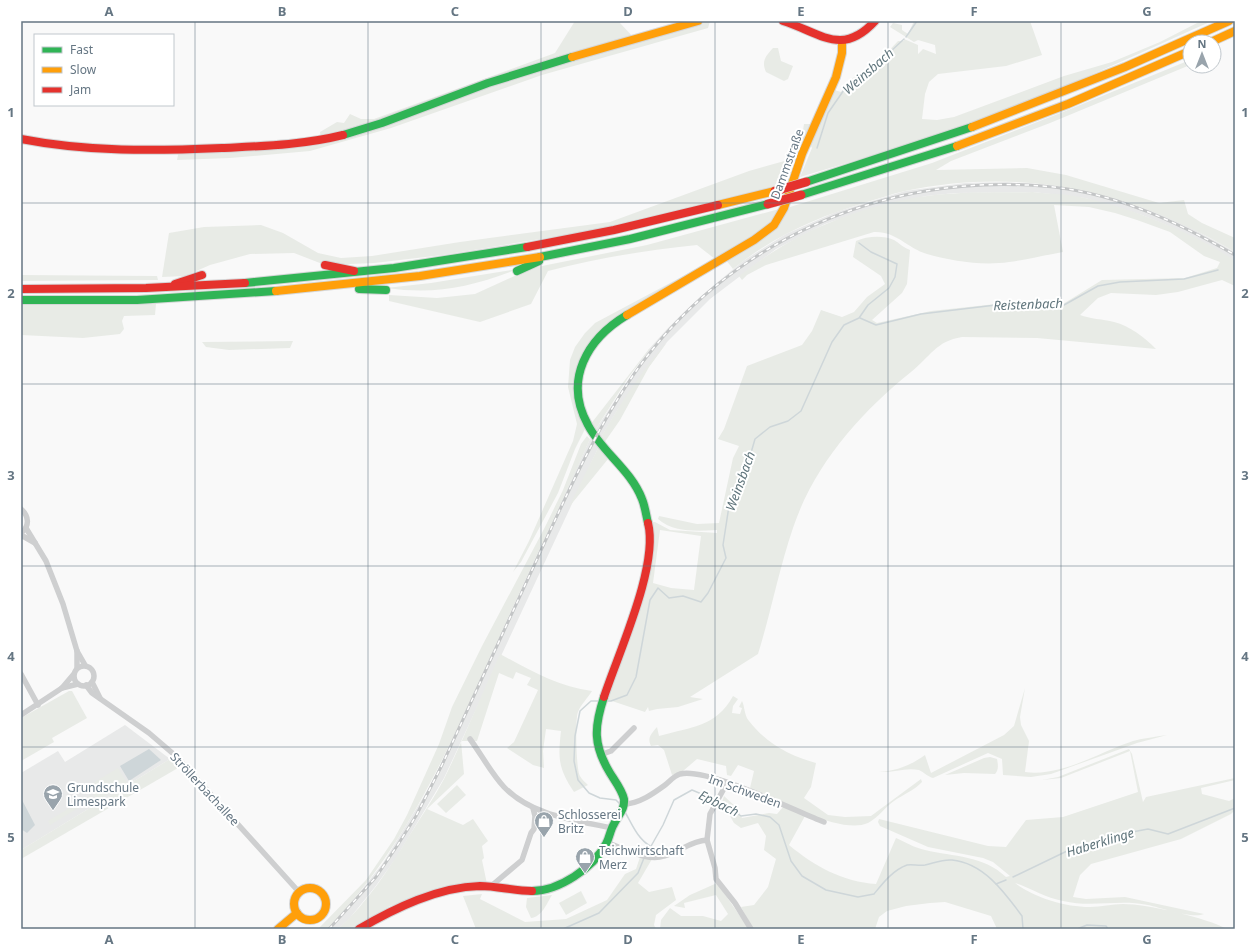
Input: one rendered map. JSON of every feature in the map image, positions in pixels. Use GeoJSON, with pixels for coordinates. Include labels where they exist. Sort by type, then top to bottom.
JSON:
{"type":"FeatureCollection","features":[{"type":"Feature","properties":{"kind":"main road"},"geometry":{"type":"LineString","coordinates":[[21,139],[46,145],[144,151],[302,143],[361,130],[541,66],[655,35],[698,21]]}},
{"type":"Feature","properties":{"kind":"main road"},"geometry":{"type":"LineString","coordinates":[[782,21],[800,27],[819,37],[831,41],[842,41],[860,35],[875,21]]}},
{"type":"Feature","properties":{"kind":"main road"},"geometry":{"type":"LineString","coordinates":[[21,289],[169,287],[269,281],[359,273],[541,245],[653,222],[806,182],[893,155],[988,122],[1120,69],[1229,21]]}},
{"type":"Feature","properties":{"kind":"main road"},"geometry":{"type":"LineString","coordinates":[[1222,37],[1235,31]]}},
{"type":"Feature","properties":{"kind":"main road","name":"Dammstraße"},"geometry":{"type":"LineString","coordinates":[[624,804],[622,793],[600,755],[596,742],[596,733],[601,706],[647,569],[650,534],[644,501],[625,470],[591,434],[581,414],[578,394],[580,370],[587,352],[602,333],[619,320],[749,244],[770,229],[778,219],[783,211],[803,150],[829,97],[843,53],[842,41]]}},
{"type":"Feature","properties":{"kind":"main road"},"geometry":{"type":"LineString","coordinates":[[21,300],[154,299],[339,287],[458,271],[545,256],[671,230],[801,195],[899,165],[992,133],[1049,111],[1182,54]]}},
{"type":"Feature","properties":{"kind":"main road"},"geometry":{"type":"LineString","coordinates":[[518,271],[545,256]]}},
{"type":"Feature","properties":{"kind":"main road"},"geometry":{"type":"LineString","coordinates":[[324,265],[359,273]]}},
{"type":"Feature","properties":{"kind":"main road"},"geometry":{"type":"LineString","coordinates":[[169,287],[180,281],[202,275]]}},
{"type":"Feature","properties":{"kind":"main road"},"geometry":{"type":"LineString","coordinates":[[339,287],[356,290],[386,290]]}},
{"type":"Feature","properties":{"kind":"main road"},"geometry":{"type":"LineString","coordinates":[[359,929],[377,918],[412,904],[462,889],[490,887],[525,892],[552,888],[574,876],[607,843],[618,816],[623,811],[624,804]]}},
{"type":"Feature","properties":{"kind":"main road"},"geometry":{"type":"LineString","coordinates":[[306,888],[317,889],[325,897],[326,907],[321,916],[311,920],[301,917],[297,913],[294,904],[299,892],[306,888]]}},
{"type":"Feature","properties":{"kind":"main road"},"geometry":{"type":"LineString","coordinates":[[278,929],[297,913]]}},
{"type":"Feature","properties":{"kind":"street"},"geometry":{"type":"LineString","coordinates":[[21,509],[27,516],[26,528],[21,534],[36,543]]}},
{"type":"Feature","properties":{"kind":"street"},"geometry":{"type":"LineString","coordinates":[[26,528],[46,561],[63,604],[77,651],[85,665],[93,671],[94,678],[92,682],[86,686],[78,684],[62,688]]}},
{"type":"Feature","properties":{"kind":"street"},"geometry":{"type":"LineString","coordinates":[[21,715],[62,688],[77,668],[77,651]]}},
{"type":"Feature","properties":{"kind":"street"},"geometry":{"type":"LineString","coordinates":[[77,668],[85,665]]}},
{"type":"Feature","properties":{"kind":"street"},"geometry":{"type":"LineString","coordinates":[[21,674],[38,705]]}},
{"type":"Feature","properties":{"kind":"street"},"geometry":{"type":"LineString","coordinates":[[73,675],[78,684]]}},
{"type":"Feature","properties":{"kind":"street","name":"Ströllerbachallee"},"geometry":{"type":"LineString","coordinates":[[92,682],[100,698]]}},
{"type":"Feature","properties":{"kind":"street","name":"Ströllerbachallee"},"geometry":{"type":"LineString","coordinates":[[86,686],[100,698],[149,733],[177,757],[299,892]]}},
{"type":"Feature","properties":{"kind":"street"},"geometry":{"type":"LineString","coordinates":[[600,755],[610,751],[634,728]]}},
{"type":"Feature","properties":{"kind":"street"},"geometry":{"type":"LineString","coordinates":[[470,739],[503,785],[512,794],[533,808],[567,819],[612,828]]}},
{"type":"Feature","properties":{"kind":"street","name":"Im Schweden"},"geometry":{"type":"LineString","coordinates":[[624,804],[636,802],[652,794],[680,774],[692,774],[727,783],[765,796],[824,822]]}},
{"type":"Feature","properties":{"kind":"street"},"geometry":{"type":"LineString","coordinates":[[727,783],[710,814],[707,840],[715,868],[716,879],[735,903],[751,929]]}},
{"type":"Feature","properties":{"kind":"street"},"geometry":{"type":"LineString","coordinates":[[490,887],[522,860],[528,839],[534,829],[535,816],[533,808]]}},
{"type":"Feature","properties":{"kind":"street"},"geometry":{"type":"LineString","coordinates":[[607,843],[639,854],[652,857],[663,857],[692,842],[707,840]]}},
{"type":"Feature","properties":{"kind":"shaded area"},"geometry":{"type":"Polygon","coordinates":[[[575,21],[621,21],[620,23],[636,40],[698,21],[710,21],[708,28],[542,75],[391,128],[310,151],[230,158],[177,160],[179,150],[321,139],[320,132],[337,122],[344,123],[350,114],[361,119],[374,119],[555,53],[575,21]]]}},
{"type":"Feature","properties":{"kind":"shaded area"},"geometry":{"type":"Polygon","coordinates":[[[914,21],[1030,21],[1042,55],[1006,66],[938,74],[929,82],[925,94],[922,119],[937,120],[954,117],[1064,76],[1112,62],[1160,42],[1201,21],[1212,21],[1076,81],[993,115],[897,148],[800,177],[812,148],[809,143],[834,90],[841,92],[853,78],[880,60],[898,41],[904,41],[904,39],[918,45],[918,54],[923,49],[936,54],[935,45],[918,40],[914,42],[890,27],[893,23],[902,25],[902,30],[908,34],[914,21]]]}},
{"type":"Feature","properties":{"kind":"shaded area"},"geometry":{"type":"Polygon","coordinates":[[[773,48],[778,48],[781,61],[793,66],[788,79],[784,81],[766,72],[764,62],[773,48]]]}},
{"type":"Feature","properties":{"kind":"shaded area"},"geometry":{"type":"Polygon","coordinates":[[[1182,63],[1182,68],[1050,123],[951,161],[936,170],[1027,168],[1066,175],[1159,203],[1184,200],[1188,214],[1202,223],[1235,238],[1235,252],[1196,231],[1157,213],[1117,199],[1076,189],[1034,183],[992,181],[949,184],[890,195],[829,215],[796,229],[763,247],[733,269],[726,260],[767,236],[779,225],[790,207],[932,163],[1182,63]]]}},
{"type":"Feature","properties":{"kind":"shaded area"},"geometry":{"type":"Polygon","coordinates":[[[804,124],[810,124],[809,130],[789,181],[769,189],[608,228],[443,255],[374,263],[325,265],[294,253],[250,254],[210,265],[185,276],[162,277],[169,233],[204,227],[261,225],[283,233],[318,253],[341,258],[372,256],[460,242],[610,222],[749,171],[788,160],[796,151],[802,137],[804,124]]]}},
{"type":"Feature","properties":{"kind":"shaded area"},"geometry":{"type":"Polygon","coordinates":[[[1008,182],[1087,191],[1158,212],[1186,225],[1235,252],[1235,261],[1206,244],[1164,224],[1142,215],[1085,198],[1033,192],[955,193],[926,196],[866,210],[825,224],[776,249],[710,299],[667,342],[618,409],[600,439],[594,432],[649,349],[668,328],[700,297],[743,261],[786,234],[836,212],[905,191],[965,183],[1008,182]]]}},
{"type":"Feature","properties":{"kind":"shaded area"},"geometry":{"type":"Polygon","coordinates":[[[1033,192],[1066,195],[1103,202],[1163,223],[1203,241],[1235,261],[1235,286],[1222,280],[1178,292],[1156,295],[1111,293],[1098,298],[1080,315],[1126,326],[1142,336],[1156,349],[1037,338],[962,337],[953,339],[939,346],[892,388],[857,423],[826,462],[813,483],[802,505],[788,543],[758,654],[690,697],[703,699],[678,707],[649,711],[648,707],[645,712],[606,699],[642,594],[651,522],[655,522],[670,530],[717,533],[717,530],[694,531],[678,529],[664,524],[658,519],[659,516],[697,524],[719,523],[733,458],[739,446],[718,439],[724,429],[747,366],[802,345],[812,331],[821,310],[842,317],[854,312],[867,297],[885,284],[881,276],[853,257],[856,241],[870,237],[885,237],[894,240],[910,250],[907,284],[902,293],[872,320],[877,323],[931,311],[996,304],[1063,304],[1102,280],[1185,278],[1217,268],[1220,262],[1204,256],[1170,232],[1137,220],[1089,207],[1054,205],[1063,252],[999,263],[967,262],[927,254],[913,248],[889,234],[874,232],[766,265],[747,275],[742,280],[739,276],[766,256],[810,231],[849,215],[889,203],[940,194],[1033,192]],[[660,530],[653,583],[671,588],[694,590],[701,536],[660,530]]]}},
{"type":"Feature","properties":{"kind":"shaded area"},"geometry":{"type":"Polygon","coordinates":[[[779,209],[770,225],[752,238],[715,259],[697,245],[622,255],[548,271],[531,304],[480,322],[389,301],[389,295],[437,298],[475,294],[532,268],[647,245],[779,209]]]}},
{"type":"Feature","properties":{"kind":"shaded area"},"geometry":{"type":"Polygon","coordinates":[[[715,259],[716,261],[643,303],[584,351],[577,408],[585,429],[575,449],[558,493],[521,562],[513,572],[529,541],[573,441],[577,424],[568,387],[570,360],[575,347],[585,333],[595,323],[715,259]]]}},
{"type":"Feature","properties":{"kind":"shaded area"},"geometry":{"type":"Polygon","coordinates":[[[518,269],[484,281],[453,288],[421,291],[386,288],[431,283],[518,269]]]}},
{"type":"Feature","properties":{"kind":"shaded area"},"geometry":{"type":"Polygon","coordinates":[[[21,275],[157,276],[158,280],[21,281],[21,275]]]}},
{"type":"Feature","properties":{"kind":"shaded area"},"geometry":{"type":"Polygon","coordinates":[[[21,304],[156,304],[155,315],[124,316],[122,321],[124,329],[120,334],[83,338],[21,335],[21,304]]]}},
{"type":"Feature","properties":{"kind":"shaded area"},"geometry":{"type":"Polygon","coordinates":[[[293,341],[290,348],[229,350],[206,347],[202,342],[293,341]]]}},
{"type":"Feature","properties":{"kind":"shaded area"},"geometry":{"type":"Polygon","coordinates":[[[668,341],[649,367],[620,420],[604,443],[600,439],[615,413],[631,388],[668,341]]]}},
{"type":"Feature","properties":{"kind":"shaded area"},"geometry":{"type":"Polygon","coordinates":[[[649,349],[628,378],[594,432],[590,425],[649,349]]]}},
{"type":"Feature","properties":{"kind":"shaded area"},"geometry":{"type":"Polygon","coordinates":[[[587,436],[590,439],[567,490],[463,717],[425,792],[381,863],[356,897],[327,929],[318,929],[366,880],[394,839],[407,815],[439,744],[452,707],[482,646],[545,527],[563,490],[581,444],[587,436]]]}},
{"type":"Feature","properties":{"kind":"shaded area"},"geometry":{"type":"Polygon","coordinates":[[[590,439],[599,446],[444,778],[396,858],[375,887],[349,919],[338,929],[327,929],[344,912],[383,863],[432,783],[590,439]]]}},
{"type":"Feature","properties":{"kind":"shaded area"},"geometry":{"type":"Polygon","coordinates":[[[599,446],[626,477],[629,482],[619,469],[608,459],[569,507],[599,446]]]}},
{"type":"Feature","properties":{"kind":"shaded area"},"geometry":{"type":"Polygon","coordinates":[[[643,513],[645,520],[646,536],[643,513]]]}},
{"type":"Feature","properties":{"kind":"shaded area"},"geometry":{"type":"Polygon","coordinates":[[[500,654],[533,672],[556,682],[592,691],[579,709],[576,724],[579,772],[583,780],[588,785],[574,792],[560,763],[561,731],[546,729],[543,751],[544,768],[533,765],[507,748],[514,742],[538,690],[527,685],[531,678],[516,672],[513,679],[499,673],[477,741],[462,741],[500,654]]]}},
{"type":"Feature","properties":{"kind":"shaded area"},"geometry":{"type":"Polygon","coordinates":[[[1025,688],[1020,717],[1021,725],[1029,741],[1025,772],[1039,773],[1053,771],[1133,741],[1167,735],[1137,743],[1051,774],[1031,777],[1003,775],[1002,759],[988,753],[933,778],[919,770],[914,769],[879,772],[904,767],[925,755],[931,773],[1004,735],[1014,726],[1025,688]]]}},
{"type":"Feature","properties":{"kind":"shaded area"},"geometry":{"type":"Polygon","coordinates":[[[69,691],[72,691],[87,718],[52,738],[54,742],[21,761],[21,718],[69,691]]]}},
{"type":"Feature","properties":{"kind":"shaded area"},"geometry":{"type":"Polygon","coordinates":[[[733,696],[738,699],[733,706],[732,713],[740,714],[742,708],[739,707],[742,701],[747,719],[763,736],[779,748],[797,757],[816,763],[811,787],[804,798],[828,815],[845,817],[871,816],[921,779],[922,782],[916,788],[891,803],[872,821],[856,825],[842,824],[826,820],[792,808],[750,788],[754,771],[738,765],[731,776],[727,775],[726,766],[697,759],[683,771],[672,775],[664,750],[658,745],[651,746],[650,736],[653,732],[657,727],[659,736],[692,728],[711,720],[719,714],[733,696]]]}},
{"type":"Feature","properties":{"kind":"shaded area","name":"Grundschule Limespark"},"geometry":{"type":"Polygon","coordinates":[[[125,725],[170,759],[21,850],[21,773],[58,751],[65,762],[125,725]]]}},
{"type":"Feature","properties":{"kind":"shaded area"},"geometry":{"type":"Polygon","coordinates":[[[461,742],[464,774],[427,809],[463,825],[473,819],[488,841],[482,846],[484,858],[482,860],[487,884],[416,898],[390,906],[353,929],[338,929],[359,908],[394,861],[444,779],[461,742]]]}},
{"type":"Feature","properties":{"kind":"shaded area"},"geometry":{"type":"Polygon","coordinates":[[[149,749],[161,760],[129,781],[120,766],[149,749]]]}},
{"type":"Feature","properties":{"kind":"shaded area"},"geometry":{"type":"Polygon","coordinates":[[[1129,749],[1132,754],[1143,802],[1146,797],[1235,778],[1235,780],[1201,788],[1202,794],[1229,801],[1235,798],[1235,810],[1231,814],[1181,839],[1091,864],[1080,875],[1073,897],[1086,899],[1125,897],[1204,914],[1192,915],[1178,913],[1206,920],[1227,929],[997,929],[991,916],[945,902],[906,906],[887,911],[879,917],[875,929],[753,929],[741,907],[754,905],[768,887],[776,859],[764,850],[766,836],[758,823],[741,828],[734,823],[722,802],[724,796],[737,808],[742,818],[769,813],[777,814],[784,806],[805,816],[789,845],[808,860],[830,872],[852,880],[876,884],[896,838],[921,849],[968,858],[988,864],[1006,877],[1010,876],[993,862],[983,858],[928,847],[880,826],[878,822],[879,819],[988,846],[1006,847],[1026,820],[1063,817],[1138,792],[1130,751],[1061,778],[1042,780],[1058,777],[1129,749]],[[1015,883],[1032,893],[1051,901],[1080,907],[1098,907],[1119,904],[1147,906],[1174,912],[1137,903],[1084,904],[1063,901],[1050,898],[1015,883]]]}},
{"type":"Feature","properties":{"kind":"shaded area"},"geometry":{"type":"Polygon","coordinates":[[[990,757],[997,759],[998,769],[995,774],[964,773],[945,775],[984,758],[990,757]]]}},
{"type":"Feature","properties":{"kind":"shaded area"},"geometry":{"type":"Polygon","coordinates":[[[170,759],[178,768],[21,859],[21,850],[170,759]]]}},
{"type":"Feature","properties":{"kind":"shaded area"},"geometry":{"type":"Polygon","coordinates":[[[118,768],[127,783],[97,801],[88,786],[118,768]]]}},
{"type":"Feature","properties":{"kind":"shaded area"},"geometry":{"type":"Polygon","coordinates":[[[457,785],[466,795],[446,813],[437,804],[457,785]]]}},
{"type":"Feature","properties":{"kind":"shaded area"},"geometry":{"type":"Polygon","coordinates":[[[91,795],[93,799],[50,825],[48,821],[91,795]]]}},
{"type":"Feature","properties":{"kind":"shaded area"},"geometry":{"type":"Polygon","coordinates":[[[21,798],[35,825],[27,833],[21,829],[21,798]]]}},
{"type":"Feature","properties":{"kind":"shaded area"},"geometry":{"type":"Polygon","coordinates":[[[640,857],[652,859],[638,883],[649,892],[672,887],[676,900],[656,915],[654,925],[656,929],[476,929],[463,896],[482,894],[480,899],[525,922],[566,919],[607,900],[625,874],[636,869],[640,857]]]}},
{"type":"Feature","properties":{"kind":"shaded area"},"geometry":{"type":"Polygon","coordinates":[[[717,883],[749,929],[660,929],[661,920],[670,908],[681,916],[703,916],[721,921],[728,914],[716,895],[684,903],[685,908],[674,906],[690,895],[717,883]]]}},
{"type":"Feature","properties":{"kind":"shaded area"},"geometry":{"type":"Polygon","coordinates":[[[581,891],[587,903],[566,915],[559,903],[581,891]]]}},
{"type":"Feature","properties":{"kind":"shaded area"},"geometry":{"type":"Polygon","coordinates":[[[552,895],[541,912],[535,917],[531,918],[526,907],[527,898],[552,895]]]}},
{"type":"Feature","properties":{"kind":"waterway","name":"Weinsbach"},"geometry":{"type":"LineString","coordinates":[[906,37],[917,21]]}},
{"type":"Feature","properties":{"kind":"waterway","name":"Weinsbach"},"geometry":{"type":"LineString","coordinates":[[817,148],[828,113],[846,87],[876,65],[904,39]]}},
{"type":"Feature","properties":{"kind":"waterway","name":"Weinsbach"},"geometry":{"type":"LineString","coordinates":[[606,701],[611,701],[627,695],[636,677],[650,600],[658,588],[669,598],[683,596],[701,602],[708,593],[726,558],[723,545],[729,506],[742,484],[755,439],[770,427],[788,421],[801,411],[832,342],[844,325],[859,318],[868,305],[889,288],[895,277],[897,264],[871,252],[859,243]]}},
{"type":"Feature","properties":{"kind":"waterway","name":"Reistenbach"},"geometry":{"type":"LineString","coordinates":[[860,318],[876,325],[921,314],[996,305],[1064,305],[1098,286],[1120,282],[1184,279],[1218,270]]}},
{"type":"Feature","properties":{"kind":"waterway","name":"Weinsbach"},"geometry":{"type":"LineString","coordinates":[[600,701],[591,701],[580,711],[575,736],[574,761],[578,780],[589,793],[600,798],[616,800],[621,805]]}},
{"type":"Feature","properties":{"kind":"waterway","name":"Epbach"},"geometry":{"type":"LineString","coordinates":[[646,855],[663,825],[674,800],[692,790],[716,800]]}},
{"type":"Feature","properties":{"kind":"waterway","name":"Epbach"},"geometry":{"type":"LineString","coordinates":[[720,802],[741,816],[756,814],[770,817],[779,825],[791,861],[802,876],[826,890],[858,897],[874,894],[893,873],[907,865],[925,865],[949,860],[963,862],[974,867],[993,880],[1022,916],[1023,929]]}},
{"type":"Feature","properties":{"kind":"waterway","name":"Haberklinge"},"geometry":{"type":"LineString","coordinates":[[1013,877],[1065,852],[1127,833],[1148,829],[1168,834],[1235,808]]}},
{"type":"Feature","properties":{"kind":"waterway","name":"Weinsbach"},"geometry":{"type":"LineString","coordinates":[[625,812],[638,835],[650,846]]}},
{"type":"Feature","properties":{"kind":"waterway","name":"Epbach"},"geometry":{"type":"LineString","coordinates":[[563,929],[599,913],[638,873],[644,858]]}},
{"type":"Feature","properties":{"kind":"waterway","name":"Haberklinge"},"geometry":{"type":"LineString","coordinates":[[996,884],[1006,880]]}},
{"type":"Feature","properties":{"kind":"waterway","name":"Epbach"},"geometry":{"type":"LineString","coordinates":[[1077,929],[1087,925],[1106,926],[1108,929]]}},
{"type":"Feature","properties":{"kind":"railway"},"geometry":{"type":"LineString","coordinates":[[329,929],[376,877],[416,816],[442,765],[571,486],[594,440],[620,396],[634,374],[671,327],[714,287],[762,253],[813,226],[867,205],[924,191],[983,185],[1042,186],[1093,194],[1118,201],[1166,220],[1213,242],[1235,255]]}},
{"type":"Feature","properties":{"kind":"traffic: fast"},"geometry":{"type":"LineString","coordinates":[[343,135],[382,123],[488,83],[572,57]]}},
{"type":"Feature","properties":{"kind":"traffic: fast"},"geometry":{"type":"LineString","coordinates":[[806,182],[972,127]]}},
{"type":"Feature","properties":{"kind":"traffic: fast"},"geometry":{"type":"LineString","coordinates":[[801,195],[957,146]]}},
{"type":"Feature","properties":{"kind":"traffic: fast"},"geometry":{"type":"LineString","coordinates":[[540,257],[630,239],[768,204]]}},
{"type":"Feature","properties":{"kind":"traffic: fast"},"geometry":{"type":"LineString","coordinates":[[245,283],[394,268],[527,247]]}},
{"type":"Feature","properties":{"kind":"traffic: fast"},"geometry":{"type":"LineString","coordinates":[[517,271],[539,261]]}},
{"type":"Feature","properties":{"kind":"traffic: fast"},"geometry":{"type":"LineString","coordinates":[[359,289],[386,290]]}},
{"type":"Feature","properties":{"kind":"traffic: fast"},"geometry":{"type":"LineString","coordinates":[[21,300],[137,300],[276,291]]}},
{"type":"Feature","properties":{"kind":"traffic: fast"},"geometry":{"type":"LineString","coordinates":[[627,315],[613,325],[590,348],[583,362],[579,377],[578,392],[581,408],[588,425],[601,444],[631,479],[643,502],[648,523]]}},
{"type":"Feature","properties":{"kind":"traffic: fast"},"geometry":{"type":"LineString","coordinates":[[532,891],[553,887],[564,882],[584,869],[593,861],[606,844],[622,809],[624,803],[623,796],[604,763],[598,745],[598,718],[604,697]]}},
{"type":"Feature","properties":{"kind":"traffic: slow"},"geometry":{"type":"LineString","coordinates":[[572,57],[698,21]]}},
{"type":"Feature","properties":{"kind":"traffic: slow"},"geometry":{"type":"LineString","coordinates":[[972,127],[1125,67],[1229,21]]}},
{"type":"Feature","properties":{"kind":"traffic: slow"},"geometry":{"type":"LineString","coordinates":[[1222,37],[1235,31]]}},
{"type":"Feature","properties":{"kind":"traffic: slow"},"geometry":{"type":"LineString","coordinates":[[627,315],[754,240],[774,225],[784,208],[802,154],[836,77],[842,53],[842,41]]}},
{"type":"Feature","properties":{"kind":"traffic: slow"},"geometry":{"type":"LineString","coordinates":[[957,146],[1068,104],[1182,54]]}},
{"type":"Feature","properties":{"kind":"traffic: slow"},"geometry":{"type":"LineString","coordinates":[[718,205],[775,191]]}},
{"type":"Feature","properties":{"kind":"traffic: slow"},"geometry":{"type":"LineString","coordinates":[[276,291],[420,276],[540,257]]}},
{"type":"Feature","properties":{"kind":"traffic: slow"},"geometry":{"type":"LineString","coordinates":[[307,888],[313,888],[323,895],[326,904],[325,910],[319,917],[313,920],[307,920],[297,913],[294,907],[294,901],[301,891],[307,888]]}},
{"type":"Feature","properties":{"kind":"traffic: slow"},"geometry":{"type":"LineString","coordinates":[[278,929],[297,913]]}},
{"type":"Feature","properties":{"kind":"traffic: jam"},"geometry":{"type":"LineString","coordinates":[[783,21],[820,36],[841,40],[852,38],[863,32],[875,21]]}},
{"type":"Feature","properties":{"kind":"traffic: jam"},"geometry":{"type":"LineString","coordinates":[[21,139],[71,146],[121,150],[171,150],[282,144],[313,141],[343,135]]}},
{"type":"Feature","properties":{"kind":"traffic: jam"},"geometry":{"type":"LineString","coordinates":[[775,191],[806,182]]}},
{"type":"Feature","properties":{"kind":"traffic: jam"},"geometry":{"type":"LineString","coordinates":[[768,204],[801,195]]}},
{"type":"Feature","properties":{"kind":"traffic: jam"},"geometry":{"type":"LineString","coordinates":[[527,247],[614,230],[718,205]]}},
{"type":"Feature","properties":{"kind":"traffic: jam"},"geometry":{"type":"LineString","coordinates":[[325,265],[354,271]]}},
{"type":"Feature","properties":{"kind":"traffic: jam"},"geometry":{"type":"LineString","coordinates":[[175,284],[202,275]]}},
{"type":"Feature","properties":{"kind":"traffic: jam"},"geometry":{"type":"LineString","coordinates":[[21,289],[146,288],[245,283]]}},
{"type":"Feature","properties":{"kind":"traffic: jam"},"geometry":{"type":"LineString","coordinates":[[604,697],[643,586],[648,562],[650,541],[648,523]]}},
{"type":"Feature","properties":{"kind":"traffic: jam"},"geometry":{"type":"LineString","coordinates":[[359,929],[402,906],[448,890],[480,886],[532,891]]}},
{"type":"Feature","properties":{"kind":"place","name":"Grundschule Limespark"},"geometry":{"type":"Point","coordinates":[53,811]}},
{"type":"Feature","properties":{"kind":"place","name":"Schlosserei Britz"},"geometry":{"type":"Point","coordinates":[544,838]}},
{"type":"Feature","properties":{"kind":"place","name":"Teichwirtschaft Merz"},"geometry":{"type":"Point","coordinates":[585,874]}}]}
